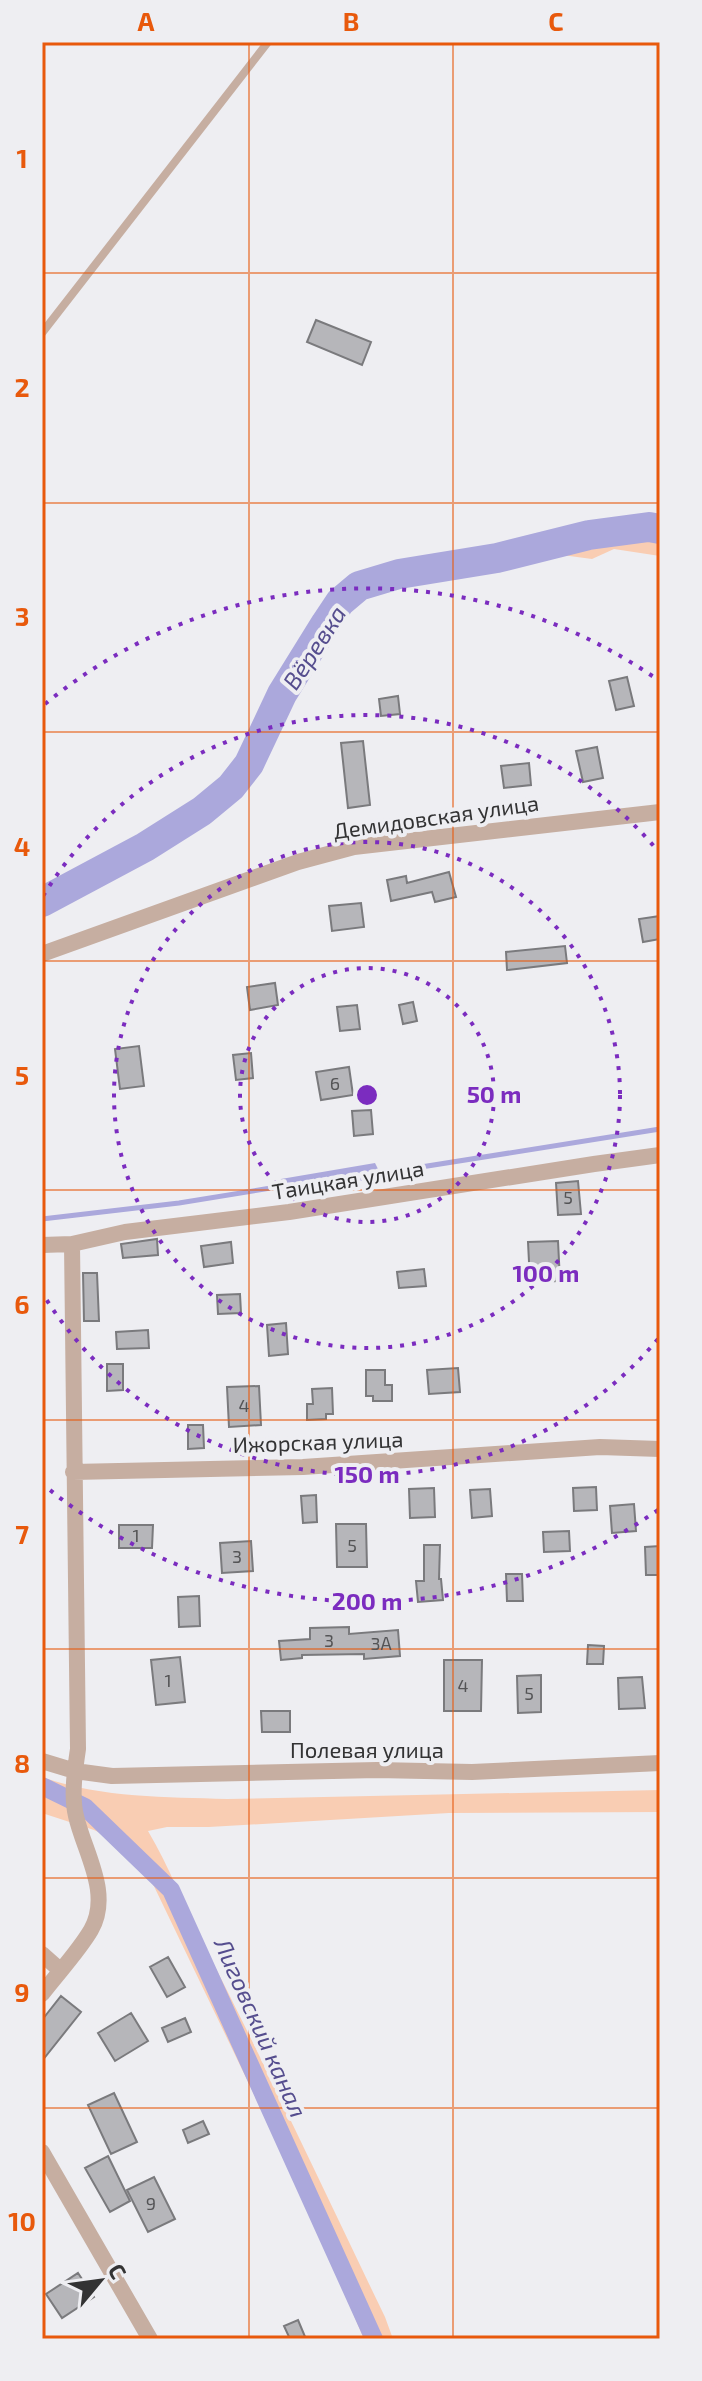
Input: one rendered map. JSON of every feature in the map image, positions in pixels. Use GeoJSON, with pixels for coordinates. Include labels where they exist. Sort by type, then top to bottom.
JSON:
{"type":"FeatureCollection","features":[{"type":"Feature","properties":{"kind":"street","name":"Демидовская улица"},"geometry":{"type":"LineString","coordinates":[[42,954],[298,862],[354,847],[660,812]]}},
{"type":"Feature","properties":{"kind":"street","name":"Таицкая улица"},"geometry":{"type":"LineString","coordinates":[[42,1245],[72,1244],[125,1232],[289,1212],[660,1155]]}},
{"type":"Feature","properties":{"kind":"street"},"geometry":{"type":"LineString","coordinates":[[42,1994],[92,1928],[97,1910],[98,1883],[75,1814],[78,1749],[72,1244]]}},
{"type":"Feature","properties":{"kind":"street","name":"Ижорская улица"},"geometry":{"type":"LineString","coordinates":[[73,1472],[303,1467],[600,1447],[660,1449]]}},
{"type":"Feature","properties":{"kind":"street","name":"Полевая улица"},"geometry":{"type":"LineString","coordinates":[[42,1761],[75,1771],[112,1776],[377,1770],[472,1772],[660,1763]]}},
{"type":"Feature","properties":{"kind":"street"},"geometry":{"type":"LineString","coordinates":[[42,1954],[60,1970]]}},
{"type":"Feature","properties":{"kind":"street"},"geometry":{"type":"LineString","coordinates":[[42,2152],[150,2339]]}},
{"type":"Feature","properties":{"kind":"lane"},"geometry":{"type":"LineString","coordinates":[[42,333],[268,42]]}},
{"type":"Feature","properties":{"kind":"shaded area"},"geometry":{"type":"Polygon","coordinates":[[[644,523],[660,525],[660,556],[614,549],[592,559],[562,555],[470,576],[462,557],[531,544],[572,532],[644,523]]]}},
{"type":"Feature","properties":{"kind":"shaded area"},"geometry":{"type":"Polygon","coordinates":[[[42,1777],[110,1793],[227,1799],[660,1790],[660,1812],[449,1813],[167,1827],[148,1831],[296,2131],[393,2339],[364,2339],[301,2192],[151,1880],[109,1837],[42,1813],[42,1777]]]}},
{"type":"Feature","properties":{"kind":"water"},"geometry":{"type":"Polygon","coordinates":[[[375,1163],[380,1173],[376,1178],[282,1195],[279,1187],[281,1179],[375,1163]]]}},
{"type":"Feature","properties":{"kind":"building"},"geometry":{"type":"Polygon","coordinates":[[[316,320],[371,342],[362,365],[307,342],[316,320]]]}},
{"type":"Feature","properties":{"kind":"building"},"geometry":{"type":"Polygon","coordinates":[[[627,677],[634,706],[616,710],[609,681],[627,677]]]}},
{"type":"Feature","properties":{"kind":"building"},"geometry":{"type":"Polygon","coordinates":[[[398,696],[400,714],[381,716],[379,699],[398,696]]]}},
{"type":"Feature","properties":{"kind":"building"},"geometry":{"type":"Polygon","coordinates":[[[363,741],[370,805],[348,808],[341,743],[363,741]]]}},
{"type":"Feature","properties":{"kind":"building"},"geometry":{"type":"Polygon","coordinates":[[[597,747],[603,778],[583,782],[576,751],[597,747]]]}},
{"type":"Feature","properties":{"kind":"building"},"geometry":{"type":"Polygon","coordinates":[[[529,763],[531,785],[504,788],[501,766],[529,763]]]}},
{"type":"Feature","properties":{"kind":"building"},"geometry":{"type":"Polygon","coordinates":[[[449,872],[456,897],[435,902],[432,892],[391,901],[387,880],[406,876],[407,883],[449,872]]]}},
{"type":"Feature","properties":{"kind":"building"},"geometry":{"type":"Polygon","coordinates":[[[361,903],[364,927],[332,931],[329,906],[361,903]]]}},
{"type":"Feature","properties":{"kind":"building"},"geometry":{"type":"Polygon","coordinates":[[[660,916],[660,939],[643,942],[639,919],[660,916]]]}},
{"type":"Feature","properties":{"kind":"building"},"geometry":{"type":"Polygon","coordinates":[[[565,946],[567,963],[507,970],[506,952],[565,946]]]}},
{"type":"Feature","properties":{"kind":"building"},"geometry":{"type":"Polygon","coordinates":[[[275,983],[278,1005],[250,1010],[247,987],[275,983]]]}},
{"type":"Feature","properties":{"kind":"building"},"geometry":{"type":"Polygon","coordinates":[[[413,1002],[417,1021],[403,1024],[399,1005],[413,1002]]]}},
{"type":"Feature","properties":{"kind":"building"},"geometry":{"type":"Polygon","coordinates":[[[357,1005],[360,1029],[340,1031],[337,1007],[357,1005]]]}},
{"type":"Feature","properties":{"kind":"building"},"geometry":{"type":"Polygon","coordinates":[[[139,1046],[144,1086],[120,1089],[115,1049],[139,1046]]]}},
{"type":"Feature","properties":{"kind":"building"},"geometry":{"type":"Polygon","coordinates":[[[251,1053],[253,1078],[236,1080],[233,1055],[251,1053]]]}},
{"type":"Feature","properties":{"kind":"building"},"geometry":{"type":"Polygon","coordinates":[[[349,1067],[353,1095],[321,1100],[316,1072],[349,1067]]]}},
{"type":"Feature","properties":{"kind":"building"},"geometry":{"type":"Polygon","coordinates":[[[371,1110],[373,1134],[354,1136],[352,1111],[371,1110]]]}},
{"type":"Feature","properties":{"kind":"building"},"geometry":{"type":"Polygon","coordinates":[[[578,1181],[581,1214],[558,1215],[556,1183],[578,1181]]]}},
{"type":"Feature","properties":{"kind":"building"},"geometry":{"type":"Polygon","coordinates":[[[157,1239],[158,1255],[123,1258],[121,1244],[157,1239]]]}},
{"type":"Feature","properties":{"kind":"building"},"geometry":{"type":"Polygon","coordinates":[[[558,1241],[560,1281],[530,1282],[528,1242],[558,1241]]]}},
{"type":"Feature","properties":{"kind":"building"},"geometry":{"type":"Polygon","coordinates":[[[231,1242],[233,1263],[204,1267],[201,1246],[231,1242]]]}},
{"type":"Feature","properties":{"kind":"building"},"geometry":{"type":"Polygon","coordinates":[[[424,1269],[426,1286],[399,1288],[397,1272],[424,1269]]]}},
{"type":"Feature","properties":{"kind":"building"},"geometry":{"type":"Polygon","coordinates":[[[83,1273],[97,1273],[99,1321],[84,1321],[83,1273]]]}},
{"type":"Feature","properties":{"kind":"building"},"geometry":{"type":"Polygon","coordinates":[[[240,1294],[241,1313],[218,1314],[217,1295],[240,1294]]]}},
{"type":"Feature","properties":{"kind":"building"},"geometry":{"type":"Polygon","coordinates":[[[286,1323],[288,1354],[269,1356],[267,1325],[286,1323]]]}},
{"type":"Feature","properties":{"kind":"building"},"geometry":{"type":"Polygon","coordinates":[[[148,1330],[149,1348],[117,1349],[116,1332],[148,1330]]]}},
{"type":"Feature","properties":{"kind":"building"},"geometry":{"type":"Polygon","coordinates":[[[107,1364],[123,1364],[123,1390],[107,1391],[107,1364]]]}},
{"type":"Feature","properties":{"kind":"building"},"geometry":{"type":"Polygon","coordinates":[[[458,1368],[460,1392],[429,1394],[427,1370],[458,1368]]]}},
{"type":"Feature","properties":{"kind":"building"},"geometry":{"type":"Polygon","coordinates":[[[366,1370],[385,1370],[385,1385],[392,1385],[392,1401],[373,1401],[373,1396],[366,1396],[366,1370]]]}},
{"type":"Feature","properties":{"kind":"building"},"geometry":{"type":"Polygon","coordinates":[[[259,1386],[261,1425],[229,1427],[227,1387],[259,1386]]]}},
{"type":"Feature","properties":{"kind":"building"},"geometry":{"type":"Polygon","coordinates":[[[332,1388],[333,1414],[326,1414],[326,1419],[307,1420],[307,1404],[313,1404],[312,1389],[332,1388]]]}},
{"type":"Feature","properties":{"kind":"building"},"geometry":{"type":"Polygon","coordinates":[[[188,1425],[203,1425],[204,1448],[188,1449],[188,1425]]]}},
{"type":"Feature","properties":{"kind":"building"},"geometry":{"type":"Polygon","coordinates":[[[596,1487],[597,1510],[574,1511],[573,1488],[596,1487]]]}},
{"type":"Feature","properties":{"kind":"building"},"geometry":{"type":"Polygon","coordinates":[[[434,1488],[435,1517],[410,1518],[409,1489],[434,1488]]]}},
{"type":"Feature","properties":{"kind":"building"},"geometry":{"type":"Polygon","coordinates":[[[490,1489],[492,1516],[472,1518],[470,1490],[490,1489]]]}},
{"type":"Feature","properties":{"kind":"building"},"geometry":{"type":"Polygon","coordinates":[[[316,1495],[317,1522],[303,1523],[301,1496],[316,1495]]]}},
{"type":"Feature","properties":{"kind":"building"},"geometry":{"type":"Polygon","coordinates":[[[634,1504],[636,1531],[612,1533],[610,1506],[634,1504]]]}},
{"type":"Feature","properties":{"kind":"building"},"geometry":{"type":"Polygon","coordinates":[[[336,1524],[366,1524],[367,1567],[337,1567],[336,1524]]]}},
{"type":"Feature","properties":{"kind":"building"},"geometry":{"type":"Polygon","coordinates":[[[119,1525],[153,1525],[152,1548],[119,1548],[119,1525]]]}},
{"type":"Feature","properties":{"kind":"building"},"geometry":{"type":"Polygon","coordinates":[[[569,1531],[570,1551],[544,1552],[543,1532],[569,1531]]]}},
{"type":"Feature","properties":{"kind":"building"},"geometry":{"type":"Polygon","coordinates":[[[251,1541],[253,1571],[222,1573],[220,1543],[251,1541]]]}},
{"type":"Feature","properties":{"kind":"building"},"geometry":{"type":"Polygon","coordinates":[[[424,1545],[440,1545],[439,1579],[443,1600],[418,1602],[416,1581],[424,1581],[424,1545]]]}},
{"type":"Feature","properties":{"kind":"building"},"geometry":{"type":"Polygon","coordinates":[[[660,1546],[660,1575],[646,1575],[645,1547],[660,1546]]]}},
{"type":"Feature","properties":{"kind":"building"},"geometry":{"type":"Polygon","coordinates":[[[506,1574],[522,1574],[523,1601],[507,1601],[506,1574]]]}},
{"type":"Feature","properties":{"kind":"building"},"geometry":{"type":"Polygon","coordinates":[[[199,1596],[200,1626],[179,1627],[178,1597],[199,1596]]]}},
{"type":"Feature","properties":{"kind":"building"},"geometry":{"type":"Polygon","coordinates":[[[349,1627],[349,1634],[398,1630],[400,1656],[364,1659],[364,1654],[302,1655],[302,1658],[281,1660],[279,1641],[310,1639],[310,1628],[349,1627]]]}},
{"type":"Feature","properties":{"kind":"building"},"geometry":{"type":"Polygon","coordinates":[[[588,1645],[604,1646],[603,1664],[587,1664],[588,1645]]]}},
{"type":"Feature","properties":{"kind":"building"},"geometry":{"type":"Polygon","coordinates":[[[180,1657],[185,1702],[156,1705],[151,1660],[180,1657]]]}},
{"type":"Feature","properties":{"kind":"building"},"geometry":{"type":"Polygon","coordinates":[[[444,1660],[482,1660],[481,1711],[444,1711],[444,1660]]]}},
{"type":"Feature","properties":{"kind":"building"},"geometry":{"type":"Polygon","coordinates":[[[541,1675],[541,1712],[518,1713],[517,1676],[541,1675]]]}},
{"type":"Feature","properties":{"kind":"building"},"geometry":{"type":"Polygon","coordinates":[[[642,1677],[645,1708],[619,1709],[618,1678],[642,1677]]]}},
{"type":"Feature","properties":{"kind":"building"},"geometry":{"type":"Polygon","coordinates":[[[261,1711],[290,1711],[290,1732],[262,1732],[261,1711]]]}},
{"type":"Feature","properties":{"kind":"building"},"geometry":{"type":"Polygon","coordinates":[[[168,1957],[185,1987],[167,1997],[150,1967],[168,1957]]]}},
{"type":"Feature","properties":{"kind":"building"},"geometry":{"type":"Polygon","coordinates":[[[61,1996],[81,2012],[42,2061],[42,2020],[61,1996]]]}},
{"type":"Feature","properties":{"kind":"building"},"geometry":{"type":"Polygon","coordinates":[[[131,2013],[148,2041],[115,2061],[98,2033],[131,2013]]]}},
{"type":"Feature","properties":{"kind":"building"},"geometry":{"type":"Polygon","coordinates":[[[185,2018],[191,2032],[168,2042],[162,2028],[185,2018]]]}},
{"type":"Feature","properties":{"kind":"building"},"geometry":{"type":"Polygon","coordinates":[[[114,2093],[137,2142],[111,2154],[88,2105],[114,2093]]]}},
{"type":"Feature","properties":{"kind":"building"},"geometry":{"type":"Polygon","coordinates":[[[203,2121],[209,2134],[188,2143],[183,2130],[203,2121]]]}},
{"type":"Feature","properties":{"kind":"building"},"geometry":{"type":"Polygon","coordinates":[[[108,2156],[130,2201],[110,2212],[85,2168],[108,2156]]]}},
{"type":"Feature","properties":{"kind":"building"},"geometry":{"type":"Polygon","coordinates":[[[154,2177],[175,2219],[148,2232],[127,2190],[154,2177]]]}},
{"type":"Feature","properties":{"kind":"building"},"geometry":{"type":"Polygon","coordinates":[[[78,2273],[94,2297],[62,2318],[46,2294],[78,2273]]]}},
{"type":"Feature","properties":{"kind":"building"},"geometry":{"type":"Polygon","coordinates":[[[298,2320],[306,2339],[290,2339],[284,2326],[298,2320]]]}},
{"type":"Feature","properties":{"kind":"waterway","name":"Вёревка"},"geometry":{"type":"LineString","coordinates":[[42,902],[145,847],[202,811],[231,787],[249,764],[282,694],[326,623],[340,602],[359,586],[399,574],[497,558],[589,535],[649,527],[660,529]]}},
{"type":"Feature","properties":{"kind":"waterway"},"geometry":{"type":"LineString","coordinates":[[377,1174],[660,1129]]}},
{"type":"Feature","properties":{"kind":"waterway"},"geometry":{"type":"LineString","coordinates":[[42,1219],[179,1203],[283,1186]]}},
{"type":"Feature","properties":{"kind":"waterway","name":"Лиговский канал"},"geometry":{"type":"LineString","coordinates":[[42,1786],[85,1807],[171,1890],[374,2339]]}}]}
